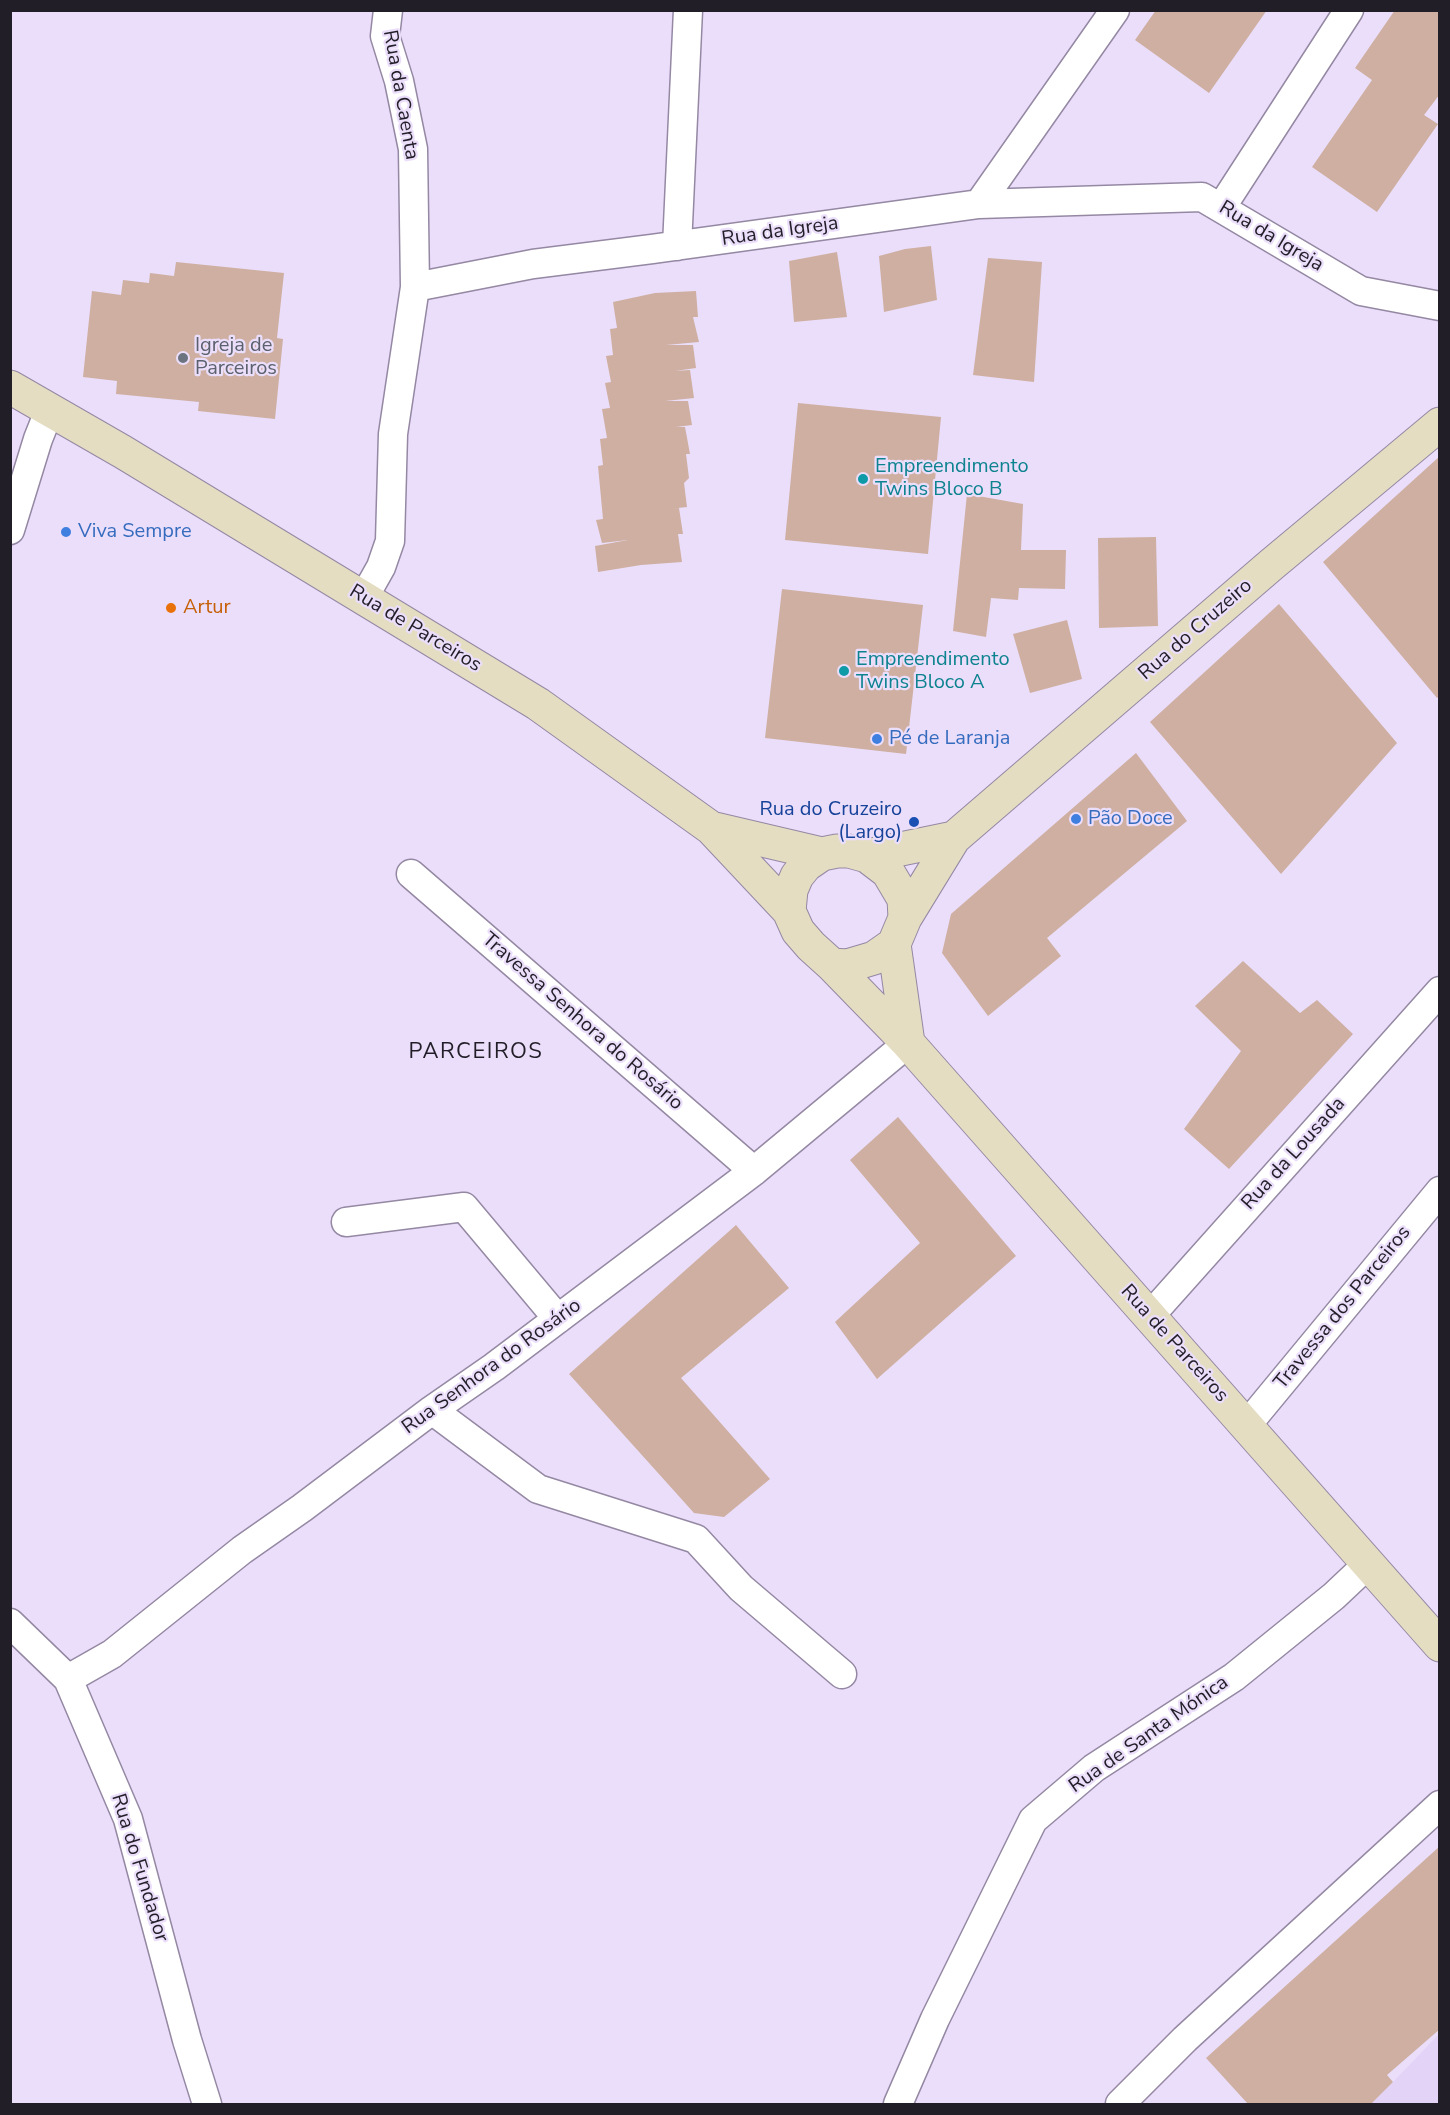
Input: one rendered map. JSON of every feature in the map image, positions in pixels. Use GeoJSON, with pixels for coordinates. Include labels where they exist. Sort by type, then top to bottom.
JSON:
{"type":"FeatureCollection","features":[{"type":"Feature","properties":{"kind":"main road","name":"Rua de Parceiros"},"geometry":{"type":"LineString","coordinates":[[10,387],[538,704],[711,828],[789,911]]}},
{"type":"Feature","properties":{"kind":"main road","name":"Rua do Cruzeiro"},"geometry":{"type":"LineString","coordinates":[[900,931],[954,838],[1270,565],[1440,424]]}},
{"type":"Feature","properties":{"kind":"main road"},"geometry":{"type":"LineString","coordinates":[[711,828],[822,854]]}},
{"type":"Feature","properties":{"kind":"main road","name":"Rua do Cruzeiro"},"geometry":{"type":"LineString","coordinates":[[867,856],[954,838]]}},
{"type":"Feature","properties":{"kind":"main road"},"geometry":{"type":"LineString","coordinates":[[900,931],[874,958],[847,966],[832,965],[810,946],[798,931],[789,911],[791,890],[797,876],[806,865],[822,854],[849,851],[867,856],[888,872],[897,884],[904,899],[900,931],[908,1043]]}},
{"type":"Feature","properties":{"kind":"main road","name":"Rua de Parceiros"},"geometry":{"type":"LineString","coordinates":[[832,965],[908,1043],[1440,1646]]}},
{"type":"Feature","properties":{"kind":"street","name":"Rua da Caenta"},"geometry":{"type":"LineString","coordinates":[[388,10],[385,36],[399,81],[413,149],[415,287]]}},
{"type":"Feature","properties":{"kind":"street"},"geometry":{"type":"LineString","coordinates":[[677,246],[688,10]]}},
{"type":"Feature","properties":{"kind":"street"},"geometry":{"type":"LineString","coordinates":[[979,204],[1115,10]]}},
{"type":"Feature","properties":{"kind":"street"},"geometry":{"type":"LineString","coordinates":[[1221,208],[1349,10]]}},
{"type":"Feature","properties":{"kind":"street","name":"Rua da Igreja"},"geometry":{"type":"LineString","coordinates":[[415,287],[533,264],[979,204],[1202,197],[1361,291],[1440,306]]}},
{"type":"Feature","properties":{"kind":"street"},"geometry":{"type":"LineString","coordinates":[[363,599],[381,567],[390,541],[393,434],[415,287]]}},
{"type":"Feature","properties":{"kind":"street"},"geometry":{"type":"LineString","coordinates":[[10,530],[38,439],[50,409]]}},
{"type":"Feature","properties":{"kind":"street","name":"Travessa Senhora do Rosário"},"geometry":{"type":"LineString","coordinates":[[411,874],[754,1171]]}},
{"type":"Feature","properties":{"kind":"street","name":"Rua da Lousada"},"geometry":{"type":"LineString","coordinates":[[1149,1317],[1440,992]]}},
{"type":"Feature","properties":{"kind":"street","name":"Rua Senhora do Rosário"},"geometry":{"type":"LineString","coordinates":[[68,1679],[112,1654],[242,1550],[494,1367],[754,1171],[908,1043]]}},
{"type":"Feature","properties":{"kind":"street","name":"Travessa dos Parceiros"},"geometry":{"type":"LineString","coordinates":[[1246,1426],[1440,1191]]}},
{"type":"Feature","properties":{"kind":"street"},"geometry":{"type":"LineString","coordinates":[[346,1222],[465,1207],[558,1319]]}},
{"type":"Feature","properties":{"kind":"street"},"geometry":{"type":"LineString","coordinates":[[432,1410],[538,1489],[696,1539],[741,1588],[842,1674]]}},
{"type":"Feature","properties":{"kind":"street","name":"Rua de Santa Mónica"},"geometry":{"type":"LineString","coordinates":[[898,2104],[935,2019],[1033,1820],[1094,1768],[1234,1677],[1334,1596],[1369,1563]]}},
{"type":"Feature","properties":{"kind":"street","name":"Rua do Fundador"},"geometry":{"type":"LineString","coordinates":[[11,1625],[68,1679],[128,1819],[207,2104]]}},
{"type":"Feature","properties":{"kind":"street"},"geometry":{"type":"LineString","coordinates":[[1120,2104],[1185,2039],[1440,1805]]}},
{"type":"Feature","properties":{"kind":"shaded area"},"geometry":{"type":"Polygon","coordinates":[[[1439,2034],[1439,2104],[1371,2104],[1393,2082],[1439,2034]]]}},
{"type":"Feature","properties":{"kind":"building"},"geometry":{"type":"Polygon","coordinates":[[[1156,10],[1267,10],[1209,93],[1135,40],[1156,10]]]}},
{"type":"Feature","properties":{"kind":"building"},"geometry":{"type":"Polygon","coordinates":[[[1395,10],[1440,10],[1440,94],[1424,115],[1438,124],[1377,212],[1312,167],[1372,80],[1355,68],[1395,10]]]}},
{"type":"Feature","properties":{"kind":"building"},"geometry":{"type":"Polygon","coordinates":[[[931,246],[937,300],[884,312],[879,256],[905,249],[931,246]]]}},
{"type":"Feature","properties":{"kind":"building"},"geometry":{"type":"Polygon","coordinates":[[[837,252],[847,317],[794,322],[789,261],[837,252]]]}},
{"type":"Feature","properties":{"kind":"building"},"geometry":{"type":"Polygon","coordinates":[[[988,258],[1042,262],[1034,382],[973,375],[988,258]]]}},
{"type":"Feature","properties":{"kind":"building","name":"Igreja de Parceiros"},"geometry":{"type":"Polygon","coordinates":[[[176,262],[284,273],[277,338],[283,339],[275,419],[198,411],[199,402],[116,394],[117,381],[83,377],[92,291],[121,295],[123,280],[149,283],[150,273],[174,276],[176,262]]]}},
{"type":"Feature","properties":{"kind":"building"},"geometry":{"type":"Polygon","coordinates":[[[696,291],[698,317],[693,317],[699,342],[666,345],[693,345],[696,368],[675,371],[690,370],[694,398],[665,401],[688,401],[692,425],[676,427],[685,427],[690,454],[686,454],[689,478],[684,483],[687,507],[669,509],[679,508],[683,534],[678,534],[682,562],[641,565],[598,572],[595,546],[628,540],[602,543],[596,520],[603,519],[598,466],[603,465],[600,439],[607,438],[602,409],[610,408],[605,383],[611,382],[606,356],[613,355],[610,329],[617,328],[613,302],[655,293],[696,291]]]}},
{"type":"Feature","properties":{"kind":"building","name":"Empreendimento Twins Bloco B"},"geometry":{"type":"Polygon","coordinates":[[[798,403],[941,417],[928,554],[785,540],[798,403]]]}},
{"type":"Feature","properties":{"kind":"building"},"geometry":{"type":"Polygon","coordinates":[[[1440,456],[1440,695],[1437,698],[1323,562],[1440,456]]]}},
{"type":"Feature","properties":{"kind":"building"},"geometry":{"type":"Polygon","coordinates":[[[967,494],[1023,504],[1021,550],[1066,550],[1065,589],[1019,588],[1018,600],[991,598],[986,637],[953,631],[967,494]]]}},
{"type":"Feature","properties":{"kind":"building"},"geometry":{"type":"Polygon","coordinates":[[[1156,537],[1158,626],[1099,628],[1098,538],[1156,537]]]}},
{"type":"Feature","properties":{"kind":"building","name":"Empreendimento Twins Bloco A"},"geometry":{"type":"Polygon","coordinates":[[[782,589],[923,605],[906,754],[765,738],[782,589]]]}},
{"type":"Feature","properties":{"kind":"building"},"geometry":{"type":"Polygon","coordinates":[[[1279,604],[1397,743],[1281,874],[1150,722],[1279,604]]]}},
{"type":"Feature","properties":{"kind":"building"},"geometry":{"type":"Polygon","coordinates":[[[1067,620],[1082,679],[1030,693],[1013,634],[1067,620]]]}},
{"type":"Feature","properties":{"kind":"building"},"geometry":{"type":"Polygon","coordinates":[[[1136,753],[1187,821],[1047,938],[1061,956],[988,1016],[942,953],[951,914],[1136,753]]]}},
{"type":"Feature","properties":{"kind":"building"},"geometry":{"type":"Polygon","coordinates":[[[1243,961],[1300,1013],[1317,1000],[1353,1034],[1229,1169],[1184,1129],[1241,1051],[1195,1006],[1243,961]]]}},
{"type":"Feature","properties":{"kind":"building"},"geometry":{"type":"Polygon","coordinates":[[[898,1117],[1016,1256],[877,1379],[835,1322],[920,1243],[850,1160],[898,1117]]]}},
{"type":"Feature","properties":{"kind":"building"},"geometry":{"type":"Polygon","coordinates":[[[736,1225],[789,1288],[681,1378],[770,1479],[724,1517],[694,1513],[569,1374],[736,1225]]]}},
{"type":"Feature","properties":{"kind":"building"},"geometry":{"type":"Polygon","coordinates":[[[1440,1846],[1440,2029],[1387,2075],[1393,2082],[1371,2104],[1248,2104],[1206,2058],[1440,1846]]]}},
{"type":"Feature","properties":{"kind":"place","name":"Igreja de Parceiros"},"geometry":{"type":"Point","coordinates":[183,358]}},
{"type":"Feature","properties":{"kind":"place","name":"Empreendimento Twins Bloco B"},"geometry":{"type":"Point","coordinates":[863,479]}},
{"type":"Feature","properties":{"kind":"place","name":"Viva Sempre"},"geometry":{"type":"Point","coordinates":[66,532]}},
{"type":"Feature","properties":{"kind":"place","name":"Artur"},"geometry":{"type":"Point","coordinates":[171,608]}},
{"type":"Feature","properties":{"kind":"place","name":"Empreendimento Twins Bloco A"},"geometry":{"type":"Point","coordinates":[844,671]}},
{"type":"Feature","properties":{"kind":"place","name":"Pé de Laranja"},"geometry":{"type":"Point","coordinates":[877,739]}},
{"type":"Feature","properties":{"kind":"place","name":"Pão Doce"},"geometry":{"type":"Point","coordinates":[1076,819]}},
{"type":"Feature","properties":{"kind":"place","name":"Rua do Cruzeiro (Largo)"},"geometry":{"type":"Point","coordinates":[914,822]}},
{"type":"Feature","properties":{"kind":"district","name":"PARCEIROS"},"geometry":{"type":"Point","coordinates":[476,1053]}}]}
